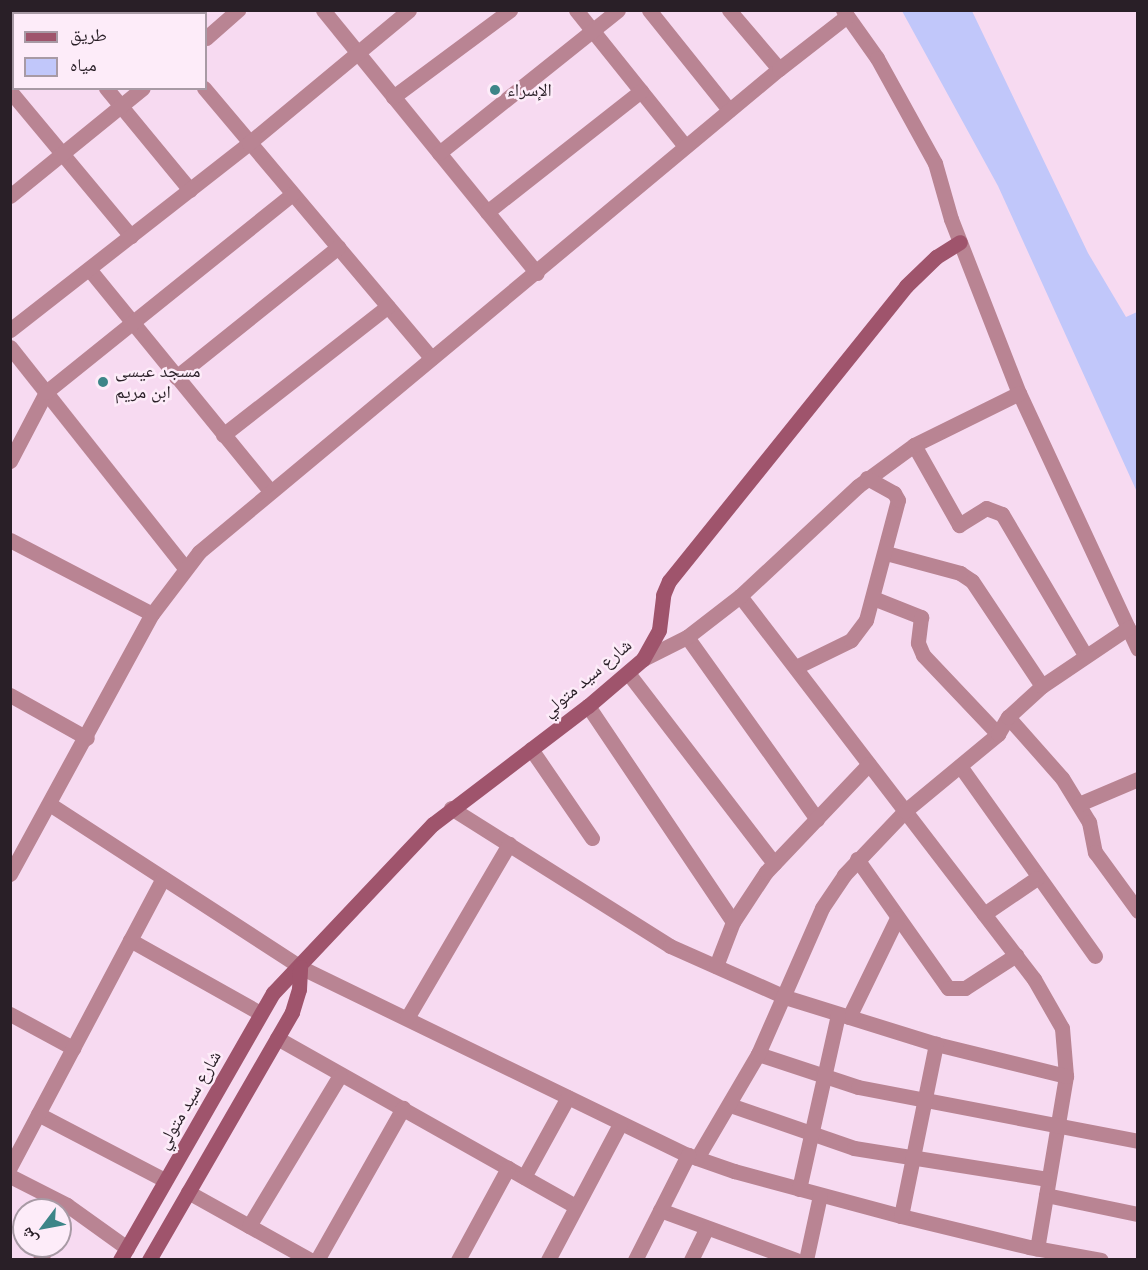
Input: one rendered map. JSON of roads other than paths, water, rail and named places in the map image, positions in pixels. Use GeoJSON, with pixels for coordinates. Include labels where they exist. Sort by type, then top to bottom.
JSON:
{"type":"FeatureCollection","features":[{"type":"Feature","properties":{"kind":"street"},"geometry":{"type":"LineString","coordinates":[[207,37],[238,10]]}},
{"type":"Feature","properties":{"kind":"street"},"geometry":{"type":"LineString","coordinates":[[323,10],[537,273]]}},
{"type":"Feature","properties":{"kind":"street"},"geometry":{"type":"LineString","coordinates":[[10,330],[249,143],[409,10]]}},
{"type":"Feature","properties":{"kind":"street"},"geometry":{"type":"LineString","coordinates":[[393,97],[510,10]]}},
{"type":"Feature","properties":{"kind":"street"},"geometry":{"type":"LineString","coordinates":[[576,10],[685,146]]}},
{"type":"Feature","properties":{"kind":"street"},"geometry":{"type":"LineString","coordinates":[[439,153],[618,10]]}},
{"type":"Feature","properties":{"kind":"street"},"geometry":{"type":"LineString","coordinates":[[649,10],[729,110]]}},
{"type":"Feature","properties":{"kind":"street"},"geometry":{"type":"LineString","coordinates":[[729,10],[779,69]]}},
{"type":"Feature","properties":{"kind":"street"},"geometry":{"type":"LineString","coordinates":[[10,874],[15,855],[51,805],[152,614],[184,568],[269,490],[537,273],[685,146],[845,14],[877,58],[926,145],[960,242],[1019,393],[1137,650]]}},
{"type":"Feature","properties":{"kind":"street"},"geometry":{"type":"LineString","coordinates":[[108,90],[190,190]]}},
{"type":"Feature","properties":{"kind":"street"},"geometry":{"type":"LineString","coordinates":[[10,196],[140,90]]}},
{"type":"Feature","properties":{"kind":"street"},"geometry":{"type":"LineString","coordinates":[[206,90],[431,358]]}},
{"type":"Feature","properties":{"kind":"street"},"geometry":{"type":"LineString","coordinates":[[10,91],[131,236]]}},
{"type":"Feature","properties":{"kind":"street"},"geometry":{"type":"LineString","coordinates":[[487,212],[641,91]]}},
{"type":"Feature","properties":{"kind":"street"},"geometry":{"type":"LineString","coordinates":[[10,461],[46,392],[130,321],[292,194]]}},
{"type":"Feature","properties":{"kind":"street","name":"شارع سيد متولي"},"geometry":{"type":"LineString","coordinates":[[124,1254],[260,1013],[279,986],[300,967],[345,914],[451,808],[588,706],[643,659],[659,630],[663,595],[669,581],[906,286],[936,257],[960,242]]}},
{"type":"Feature","properties":{"kind":"street"},"geometry":{"type":"LineString","coordinates":[[176,376],[338,247]]}},
{"type":"Feature","properties":{"kind":"street"},"geometry":{"type":"LineString","coordinates":[[89,269],[269,490]]}},
{"type":"Feature","properties":{"kind":"street"},"geometry":{"type":"LineString","coordinates":[[223,435],[388,306]]}},
{"type":"Feature","properties":{"kind":"street"},"geometry":{"type":"LineString","coordinates":[[10,346],[184,568]]}},
{"type":"Feature","properties":{"kind":"street"},"geometry":{"type":"LineString","coordinates":[[643,659],[687,637],[740,596],[867,478],[914,445],[1019,393]]}},
{"type":"Feature","properties":{"kind":"street"},"geometry":{"type":"LineString","coordinates":[[914,445],[959,525],[986,508],[1002,514],[1085,655]]}},
{"type":"Feature","properties":{"kind":"street"},"geometry":{"type":"LineString","coordinates":[[796,667],[856,636],[873,598],[898,500],[894,493],[867,478]]}},
{"type":"Feature","properties":{"kind":"street"},"geometry":{"type":"LineString","coordinates":[[10,540],[152,614]]}},
{"type":"Feature","properties":{"kind":"street"},"geometry":{"type":"LineString","coordinates":[[886,553],[960,573],[972,581],[1042,686]]}},
{"type":"Feature","properties":{"kind":"street"},"geometry":{"type":"LineString","coordinates":[[740,596],[1034,979],[1062,1028],[1066,1076],[1047,1187],[1031,1252]]}},
{"type":"Feature","properties":{"kind":"street"},"geometry":{"type":"LineString","coordinates":[[873,598],[921,617],[918,643],[923,655],[998,735]]}},
{"type":"Feature","properties":{"kind":"street"},"geometry":{"type":"LineString","coordinates":[[635,1260],[660,1210],[692,1156],[730,1105],[758,1054],[822,908],[857,859],[905,811],[998,735],[1008,717],[1042,686],[1128,628]]}},
{"type":"Feature","properties":{"kind":"street"},"geometry":{"type":"LineString","coordinates":[[687,637],[817,819]]}},
{"type":"Feature","properties":{"kind":"street"},"geometry":{"type":"LineString","coordinates":[[628,673],[774,863]]}},
{"type":"Feature","properties":{"kind":"street"},"geometry":{"type":"LineString","coordinates":[[10,695],[87,738]]}},
{"type":"Feature","properties":{"kind":"street"},"geometry":{"type":"LineString","coordinates":[[588,706],[733,922]]}},
{"type":"Feature","properties":{"kind":"street"},"geometry":{"type":"LineString","coordinates":[[1008,717],[1051,764],[1079,804],[1089,822],[1095,852],[1137,911]]}},
{"type":"Feature","properties":{"kind":"street"},"geometry":{"type":"LineString","coordinates":[[531,749],[592,837]]}},
{"type":"Feature","properties":{"kind":"street"},"geometry":{"type":"LineString","coordinates":[[716,966],[733,922],[774,863],[869,764]]}},
{"type":"Feature","properties":{"kind":"street"},"geometry":{"type":"LineString","coordinates":[[960,766],[1037,878],[1095,956]]}},
{"type":"Feature","properties":{"kind":"street"},"geometry":{"type":"LineString","coordinates":[[1079,804],[1137,779]]}},
{"type":"Feature","properties":{"kind":"street"},"geometry":{"type":"LineString","coordinates":[[51,805],[300,967],[620,1124],[692,1156],[820,1195],[1031,1252],[1101,1260]]}},
{"type":"Feature","properties":{"kind":"street"},"geometry":{"type":"LineString","coordinates":[[451,808],[670,946],[784,997],[936,1044],[1066,1076]]}},
{"type":"Feature","properties":{"kind":"street"},"geometry":{"type":"LineString","coordinates":[[407,1018],[509,844]]}},
{"type":"Feature","properties":{"kind":"street"},"geometry":{"type":"LineString","coordinates":[[857,859],[943,983],[953,990],[965,988],[1016,955]]}},
{"type":"Feature","properties":{"kind":"street"},"geometry":{"type":"LineString","coordinates":[[10,1167],[163,878]]}},
{"type":"Feature","properties":{"kind":"street"},"geometry":{"type":"LineString","coordinates":[[984,914],[1037,878]]}},
{"type":"Feature","properties":{"kind":"street"},"geometry":{"type":"LineString","coordinates":[[799,1189],[822,1076],[844,1015],[897,918]]}},
{"type":"Feature","properties":{"kind":"street"},"geometry":{"type":"LineString","coordinates":[[130,940],[260,1013]]}},
{"type":"Feature","properties":{"kind":"street"},"geometry":{"type":"LineString","coordinates":[[149,1260],[277,1038],[297,999],[300,967]]}},
{"type":"Feature","properties":{"kind":"street"},"geometry":{"type":"LineString","coordinates":[[10,1014],[73,1048]]}},
{"type":"Feature","properties":{"kind":"street"},"geometry":{"type":"LineString","coordinates":[[277,1038],[575,1206]]}},
{"type":"Feature","properties":{"kind":"street"},"geometry":{"type":"LineString","coordinates":[[901,1216],[936,1044]]}},
{"type":"Feature","properties":{"kind":"street"},"geometry":{"type":"LineString","coordinates":[[758,1054],[822,1076],[923,1102],[1137,1141]]}},
{"type":"Feature","properties":{"kind":"street"},"geometry":{"type":"LineString","coordinates":[[249,1226],[340,1075]]}},
{"type":"Feature","properties":{"kind":"street"},"geometry":{"type":"LineString","coordinates":[[524,1177],[568,1097]]}},
{"type":"Feature","properties":{"kind":"street"},"geometry":{"type":"LineString","coordinates":[[730,1105],[810,1134],[913,1160],[1047,1187],[1137,1214]]}},
{"type":"Feature","properties":{"kind":"street"},"geometry":{"type":"LineString","coordinates":[[317,1260],[403,1108]]}},
{"type":"Feature","properties":{"kind":"street"},"geometry":{"type":"LineString","coordinates":[[38,1114],[165,1180]]}},
{"type":"Feature","properties":{"kind":"street"},"geometry":{"type":"LineString","coordinates":[[548,1260],[620,1124]]}},
{"type":"Feature","properties":{"kind":"street"},"geometry":{"type":"LineString","coordinates":[[458,1260],[508,1168]]}},
{"type":"Feature","properties":{"kind":"street"},"geometry":{"type":"LineString","coordinates":[[10,1176],[53,1198]]}},
{"type":"Feature","properties":{"kind":"street"},"geometry":{"type":"LineString","coordinates":[[188,1192],[310,1260]]}},
{"type":"Feature","properties":{"kind":"street"},"geometry":{"type":"LineString","coordinates":[[806,1260],[820,1195]]}},
{"type":"Feature","properties":{"kind":"street"},"geometry":{"type":"LineString","coordinates":[[72,1209],[124,1254]]}},
{"type":"Feature","properties":{"kind":"street"},"geometry":{"type":"LineString","coordinates":[[660,1210],[796,1260]]}},
{"type":"Feature","properties":{"kind":"street"},"geometry":{"type":"LineString","coordinates":[[691,1260],[706,1228]]}},
{"type":"Feature","properties":{"kind":"water"},"geometry":{"type":"Polygon","coordinates":[[[902,11],[972,11],[1088,253],[1126,317],[1137,312],[1137,492],[998,186],[902,11]]]}},
{"type":"Feature","properties":{"kind":"place","name":"الإسراء"},"geometry":{"type":"Point","coordinates":[495,90]}},
{"type":"Feature","properties":{"kind":"place","name":"مسجد عيسى ابن مريم"},"geometry":{"type":"Point","coordinates":[103,382]}}]}
